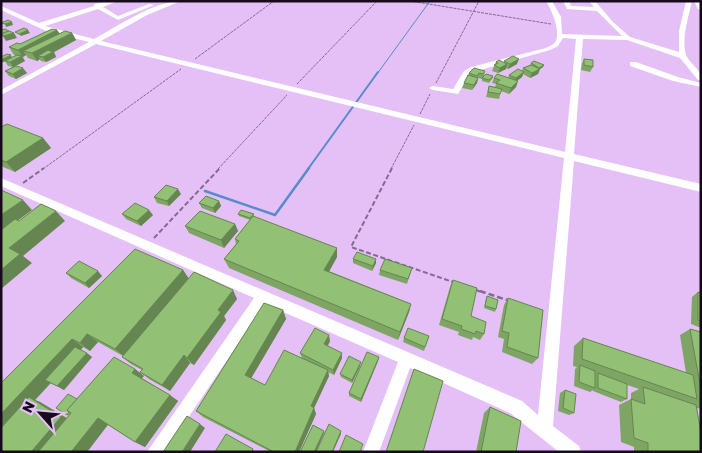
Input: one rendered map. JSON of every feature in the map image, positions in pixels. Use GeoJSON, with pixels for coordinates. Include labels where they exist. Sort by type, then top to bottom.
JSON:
{"type":"FeatureCollection","features":[{"type":"Feature","properties":{"kind":"highway"},"geometry":{"type":"LineString","coordinates":[[698,1],[701,7]]}},
{"type":"Feature","properties":{"kind":"street"},"geometry":{"type":"LineString","coordinates":[[90,1],[118,18],[158,1]]}},
{"type":"Feature","properties":{"kind":"street"},"geometry":{"type":"LineString","coordinates":[[38,26],[114,1]]}},
{"type":"Feature","properties":{"kind":"street"},"geometry":{"type":"LineString","coordinates":[[1,93],[145,14],[178,1]]}},
{"type":"Feature","properties":{"kind":"street"},"geometry":{"type":"LineString","coordinates":[[433,88],[455,92],[470,71],[548,49],[556,45],[560,39],[556,12],[549,1]]}},
{"type":"Feature","properties":{"kind":"street"},"geometry":{"type":"LineString","coordinates":[[566,1],[569,8],[597,9]]}},
{"type":"Feature","properties":{"kind":"street"},"geometry":{"type":"LineString","coordinates":[[592,1],[597,9],[628,38]]}},
{"type":"Feature","properties":{"kind":"street"},"geometry":{"type":"LineString","coordinates":[[683,56],[682,31],[689,1]]}},
{"type":"Feature","properties":{"kind":"street"},"geometry":{"type":"LineString","coordinates":[[1,8],[38,26],[95,42],[701,188]]}},
{"type":"Feature","properties":{"kind":"street"},"geometry":{"type":"LineString","coordinates":[[8,22],[21,18]]}},
{"type":"Feature","properties":{"kind":"street"},"geometry":{"type":"LineString","coordinates":[[559,36],[628,38],[683,56],[701,78]]}},
{"type":"Feature","properties":{"kind":"street"},"geometry":{"type":"LineString","coordinates":[[545,428],[580,37]]}},
{"type":"Feature","properties":{"kind":"street"},"geometry":{"type":"LineString","coordinates":[[633,64],[701,86]]}},
{"type":"Feature","properties":{"kind":"street"},"geometry":{"type":"LineString","coordinates":[[654,84],[661,74]]}},
{"type":"Feature","properties":{"kind":"street"},"geometry":{"type":"LineString","coordinates":[[1,182],[16,188],[47,206],[142,249],[263,296],[516,407],[573,452]]}},
{"type":"Feature","properties":{"kind":"street"},"geometry":{"type":"LineString","coordinates":[[155,452],[263,296]]}},
{"type":"Feature","properties":{"kind":"street"},"geometry":{"type":"LineString","coordinates":[[371,452],[406,359]]}},
{"type":"Feature","properties":{"kind":"path"},"geometry":{"type":"LineString","coordinates":[[16,188],[274,1]]}},
{"type":"Feature","properties":{"kind":"path"},"geometry":{"type":"LineString","coordinates":[[142,249],[377,1]]}},
{"type":"Feature","properties":{"kind":"path"},"geometry":{"type":"LineString","coordinates":[[410,1],[557,25]]}},
{"type":"Feature","properties":{"kind":"path"},"geometry":{"type":"LineString","coordinates":[[453,282],[351,247],[479,1]]}},
{"type":"Feature","properties":{"kind":"path"},"geometry":{"type":"LineString","coordinates":[[472,288],[509,301]]}},
{"type":"Feature","properties":{"kind":"building"},"geometry":{"type":"Polygon","coordinates":[[[8,20],[12,22],[1,23],[8,20]]]}},
{"type":"Feature","properties":{"kind":"building"},"geometry":{"type":"Polygon","coordinates":[[[24,28],[28,30],[19,34],[15,32],[24,28]]]}},
{"type":"Feature","properties":{"kind":"building"},"geometry":{"type":"Polygon","coordinates":[[[52,29],[57,30],[18,50],[9,47],[17,43],[20,44],[52,29]]]}},
{"type":"Feature","properties":{"kind":"building"},"geometry":{"type":"Polygon","coordinates":[[[1,30],[9,31],[1,34],[1,30]]]}},
{"type":"Feature","properties":{"kind":"building"},"geometry":{"type":"Polygon","coordinates":[[[9,31],[14,33],[1,35],[1,34],[9,31]]]}},
{"type":"Feature","properties":{"kind":"building"},"geometry":{"type":"Polygon","coordinates":[[[65,31],[72,33],[32,53],[23,51],[65,31]]]}},
{"type":"Feature","properties":{"kind":"building"},"geometry":{"type":"Polygon","coordinates":[[[48,50],[53,52],[43,57],[38,56],[48,50]]]}},
{"type":"Feature","properties":{"kind":"building"},"geometry":{"type":"Polygon","coordinates":[[[7,54],[11,55],[1,60],[1,57],[7,54]]]}},
{"type":"Feature","properties":{"kind":"building"},"geometry":{"type":"Polygon","coordinates":[[[17,55],[22,56],[10,62],[5,61],[17,55]]]}},
{"type":"Feature","properties":{"kind":"building"},"geometry":{"type":"Polygon","coordinates":[[[513,56],[519,59],[510,64],[504,61],[513,56]]]}},
{"type":"Feature","properties":{"kind":"building"},"geometry":{"type":"Polygon","coordinates":[[[584,59],[593,60],[593,67],[584,65],[584,59]]]}},
{"type":"Feature","properties":{"kind":"building"},"geometry":{"type":"Polygon","coordinates":[[[499,60],[507,64],[500,68],[494,65],[499,60]]]}},
{"type":"Feature","properties":{"kind":"building"},"geometry":{"type":"Polygon","coordinates":[[[534,61],[544,65],[539,68],[531,63],[534,61]]]}},
{"type":"Feature","properties":{"kind":"building"},"geometry":{"type":"Polygon","coordinates":[[[531,65],[540,69],[532,73],[523,68],[531,65]]]}},
{"type":"Feature","properties":{"kind":"building"},"geometry":{"type":"Polygon","coordinates":[[[16,66],[23,68],[13,74],[5,71],[16,66]]]}},
{"type":"Feature","properties":{"kind":"building"},"geometry":{"type":"Polygon","coordinates":[[[474,68],[485,71],[477,76],[469,73],[474,68]]]}},
{"type":"Feature","properties":{"kind":"building"},"geometry":{"type":"Polygon","coordinates":[[[518,69],[524,72],[516,78],[509,75],[518,69]]]}},
{"type":"Feature","properties":{"kind":"building"},"geometry":{"type":"Polygon","coordinates":[[[486,74],[493,76],[489,80],[482,78],[486,74]]]}},
{"type":"Feature","properties":{"kind":"building"},"geometry":{"type":"Polygon","coordinates":[[[497,74],[518,81],[511,88],[496,83],[500,80],[494,78],[497,74]]]}},
{"type":"Feature","properties":{"kind":"building"},"geometry":{"type":"Polygon","coordinates":[[[468,75],[478,78],[474,85],[464,83],[468,75]]]}},
{"type":"Feature","properties":{"kind":"building"},"geometry":{"type":"Polygon","coordinates":[[[489,86],[502,89],[500,94],[488,92],[489,86]]]}},
{"type":"Feature","properties":{"kind":"building"},"geometry":{"type":"Polygon","coordinates":[[[7,124],[43,138],[6,162],[1,160],[1,127],[7,124]]]}},
{"type":"Feature","properties":{"kind":"building"},"geometry":{"type":"Polygon","coordinates":[[[166,185],[178,189],[167,201],[154,197],[166,185]]]}},
{"type":"Feature","properties":{"kind":"building"},"geometry":{"type":"Polygon","coordinates":[[[1,190],[23,200],[1,215],[1,190]]]}},
{"type":"Feature","properties":{"kind":"building"},"geometry":{"type":"Polygon","coordinates":[[[206,196],[219,201],[213,208],[199,203],[206,196]]]}},
{"type":"Feature","properties":{"kind":"building"},"geometry":{"type":"Polygon","coordinates":[[[135,203],[149,210],[137,221],[122,214],[135,203]]]}},
{"type":"Feature","properties":{"kind":"building"},"geometry":{"type":"Polygon","coordinates":[[[41,204],[56,211],[9,248],[20,254],[1,270],[1,230],[15,219],[19,221],[41,204]]]}},
{"type":"Feature","properties":{"kind":"building"},"geometry":{"type":"Polygon","coordinates":[[[241,210],[254,214],[250,218],[238,214],[241,210]]]}},
{"type":"Feature","properties":{"kind":"building"},"geometry":{"type":"Polygon","coordinates":[[[200,211],[235,224],[221,240],[185,226],[200,211]]]}},
{"type":"Feature","properties":{"kind":"building"},"geometry":{"type":"Polygon","coordinates":[[[253,216],[337,248],[324,270],[411,304],[400,332],[224,259],[239,241],[235,239],[253,216]]]}},
{"type":"Feature","properties":{"kind":"building"},"geometry":{"type":"Polygon","coordinates":[[[135,249],[183,270],[115,349],[87,334],[80,343],[72,339],[1,414],[1,383],[135,249]]]}},
{"type":"Feature","properties":{"kind":"building"},"geometry":{"type":"Polygon","coordinates":[[[357,252],[376,259],[373,266],[353,259],[357,252]]]}},
{"type":"Feature","properties":{"kind":"building"},"geometry":{"type":"Polygon","coordinates":[[[385,259],[412,268],[408,279],[380,270],[385,259]]]}},
{"type":"Feature","properties":{"kind":"building"},"geometry":{"type":"Polygon","coordinates":[[[79,261],[98,271],[85,283],[66,273],[79,261]]]}},
{"type":"Feature","properties":{"kind":"building"},"geometry":{"type":"Polygon","coordinates":[[[194,272],[233,290],[218,310],[221,312],[187,358],[184,355],[162,385],[140,372],[143,369],[122,357],[194,272]]]}},
{"type":"Feature","properties":{"kind":"building"},"geometry":{"type":"Polygon","coordinates":[[[453,280],[477,288],[471,316],[486,322],[484,334],[476,331],[475,334],[461,329],[462,326],[442,319],[453,280]]]}},
{"type":"Feature","properties":{"kind":"building"},"geometry":{"type":"Polygon","coordinates":[[[698,292],[701,293],[701,321],[698,320],[698,292]]]}},
{"type":"Feature","properties":{"kind":"building"},"geometry":{"type":"Polygon","coordinates":[[[487,296],[498,300],[496,309],[485,306],[487,296]]]}},
{"type":"Feature","properties":{"kind":"building"},"geometry":{"type":"Polygon","coordinates":[[[508,298],[543,310],[538,358],[507,347],[509,333],[502,331],[508,298]]]}},
{"type":"Feature","properties":{"kind":"building"},"geometry":{"type":"Polygon","coordinates":[[[264,303],[283,310],[245,375],[265,385],[284,350],[328,370],[311,406],[314,408],[295,452],[274,452],[196,411],[264,303]]]}},
{"type":"Feature","properties":{"kind":"building"},"geometry":{"type":"Polygon","coordinates":[[[315,328],[329,335],[324,344],[342,353],[333,370],[300,353],[315,328]]]}},
{"type":"Feature","properties":{"kind":"building"},"geometry":{"type":"Polygon","coordinates":[[[408,328],[429,336],[425,347],[404,338],[408,328]]]}},
{"type":"Feature","properties":{"kind":"building"},"geometry":{"type":"Polygon","coordinates":[[[690,329],[701,332],[701,389],[690,329]]]}},
{"type":"Feature","properties":{"kind":"building"},"geometry":{"type":"Polygon","coordinates":[[[583,338],[693,375],[697,399],[582,359],[583,338]]]}},
{"type":"Feature","properties":{"kind":"building"},"geometry":{"type":"Polygon","coordinates":[[[75,347],[87,353],[57,386],[45,380],[75,347]]]}},
{"type":"Feature","properties":{"kind":"building"},"geometry":{"type":"Polygon","coordinates":[[[367,352],[379,357],[361,399],[349,393],[367,352]]]}},
{"type":"Feature","properties":{"kind":"building"},"geometry":{"type":"Polygon","coordinates":[[[349,356],[361,362],[352,380],[340,374],[349,356]]]}},
{"type":"Feature","properties":{"kind":"building"},"geometry":{"type":"Polygon","coordinates":[[[114,357],[135,369],[132,373],[170,395],[135,442],[98,418],[71,452],[38,452],[71,413],[67,410],[114,357]]]}},
{"type":"Feature","properties":{"kind":"building"},"geometry":{"type":"Polygon","coordinates":[[[580,365],[595,371],[595,388],[579,382],[580,365]]]}},
{"type":"Feature","properties":{"kind":"building"},"geometry":{"type":"Polygon","coordinates":[[[414,369],[443,381],[423,452],[386,452],[414,369]]]}},
{"type":"Feature","properties":{"kind":"building"},"geometry":{"type":"Polygon","coordinates":[[[598,373],[627,384],[627,399],[598,388],[598,373]]]}},
{"type":"Feature","properties":{"kind":"building"},"geometry":{"type":"Polygon","coordinates":[[[643,387],[696,405],[701,432],[701,452],[648,452],[648,443],[634,438],[631,399],[645,404],[643,387]]]}},
{"type":"Feature","properties":{"kind":"building"},"geometry":{"type":"Polygon","coordinates":[[[565,390],[576,394],[574,413],[563,408],[565,390]]]}},
{"type":"Feature","properties":{"kind":"building"},"geometry":{"type":"Polygon","coordinates":[[[68,394],[77,399],[67,410],[69,412],[67,415],[56,408],[68,394]]]}},
{"type":"Feature","properties":{"kind":"building"},"geometry":{"type":"Polygon","coordinates":[[[29,397],[61,417],[31,452],[3,452],[1,451],[1,428],[29,397]]]}},
{"type":"Feature","properties":{"kind":"building"},"geometry":{"type":"Polygon","coordinates":[[[490,407],[521,421],[516,452],[481,452],[490,407]]]}},
{"type":"Feature","properties":{"kind":"building"},"geometry":{"type":"Polygon","coordinates":[[[187,416],[200,424],[182,452],[163,452],[187,416]]]}},
{"type":"Feature","properties":{"kind":"building"},"geometry":{"type":"Polygon","coordinates":[[[329,424],[341,431],[332,452],[316,452],[329,424]]]}},
{"type":"Feature","properties":{"kind":"building"},"geometry":{"type":"Polygon","coordinates":[[[313,425],[324,431],[314,452],[300,452],[313,425]]]}},
{"type":"Feature","properties":{"kind":"building"},"geometry":{"type":"Polygon","coordinates":[[[226,434],[253,449],[252,452],[215,452],[226,434]]]}},
{"type":"Feature","properties":{"kind":"building"},"geometry":{"type":"Polygon","coordinates":[[[346,435],[363,444],[360,452],[339,452],[346,435]]]}},
{"type":"Feature","properties":{"kind":"waterway"},"geometry":{"type":"LineString","coordinates":[[377,74],[430,1]]}},
{"type":"Feature","properties":{"kind":"waterway"},"geometry":{"type":"LineString","coordinates":[[308,169],[378,72]]}},
{"type":"Feature","properties":{"kind":"waterway"},"geometry":{"type":"LineString","coordinates":[[205,191],[275,215],[309,168]]}}]}
